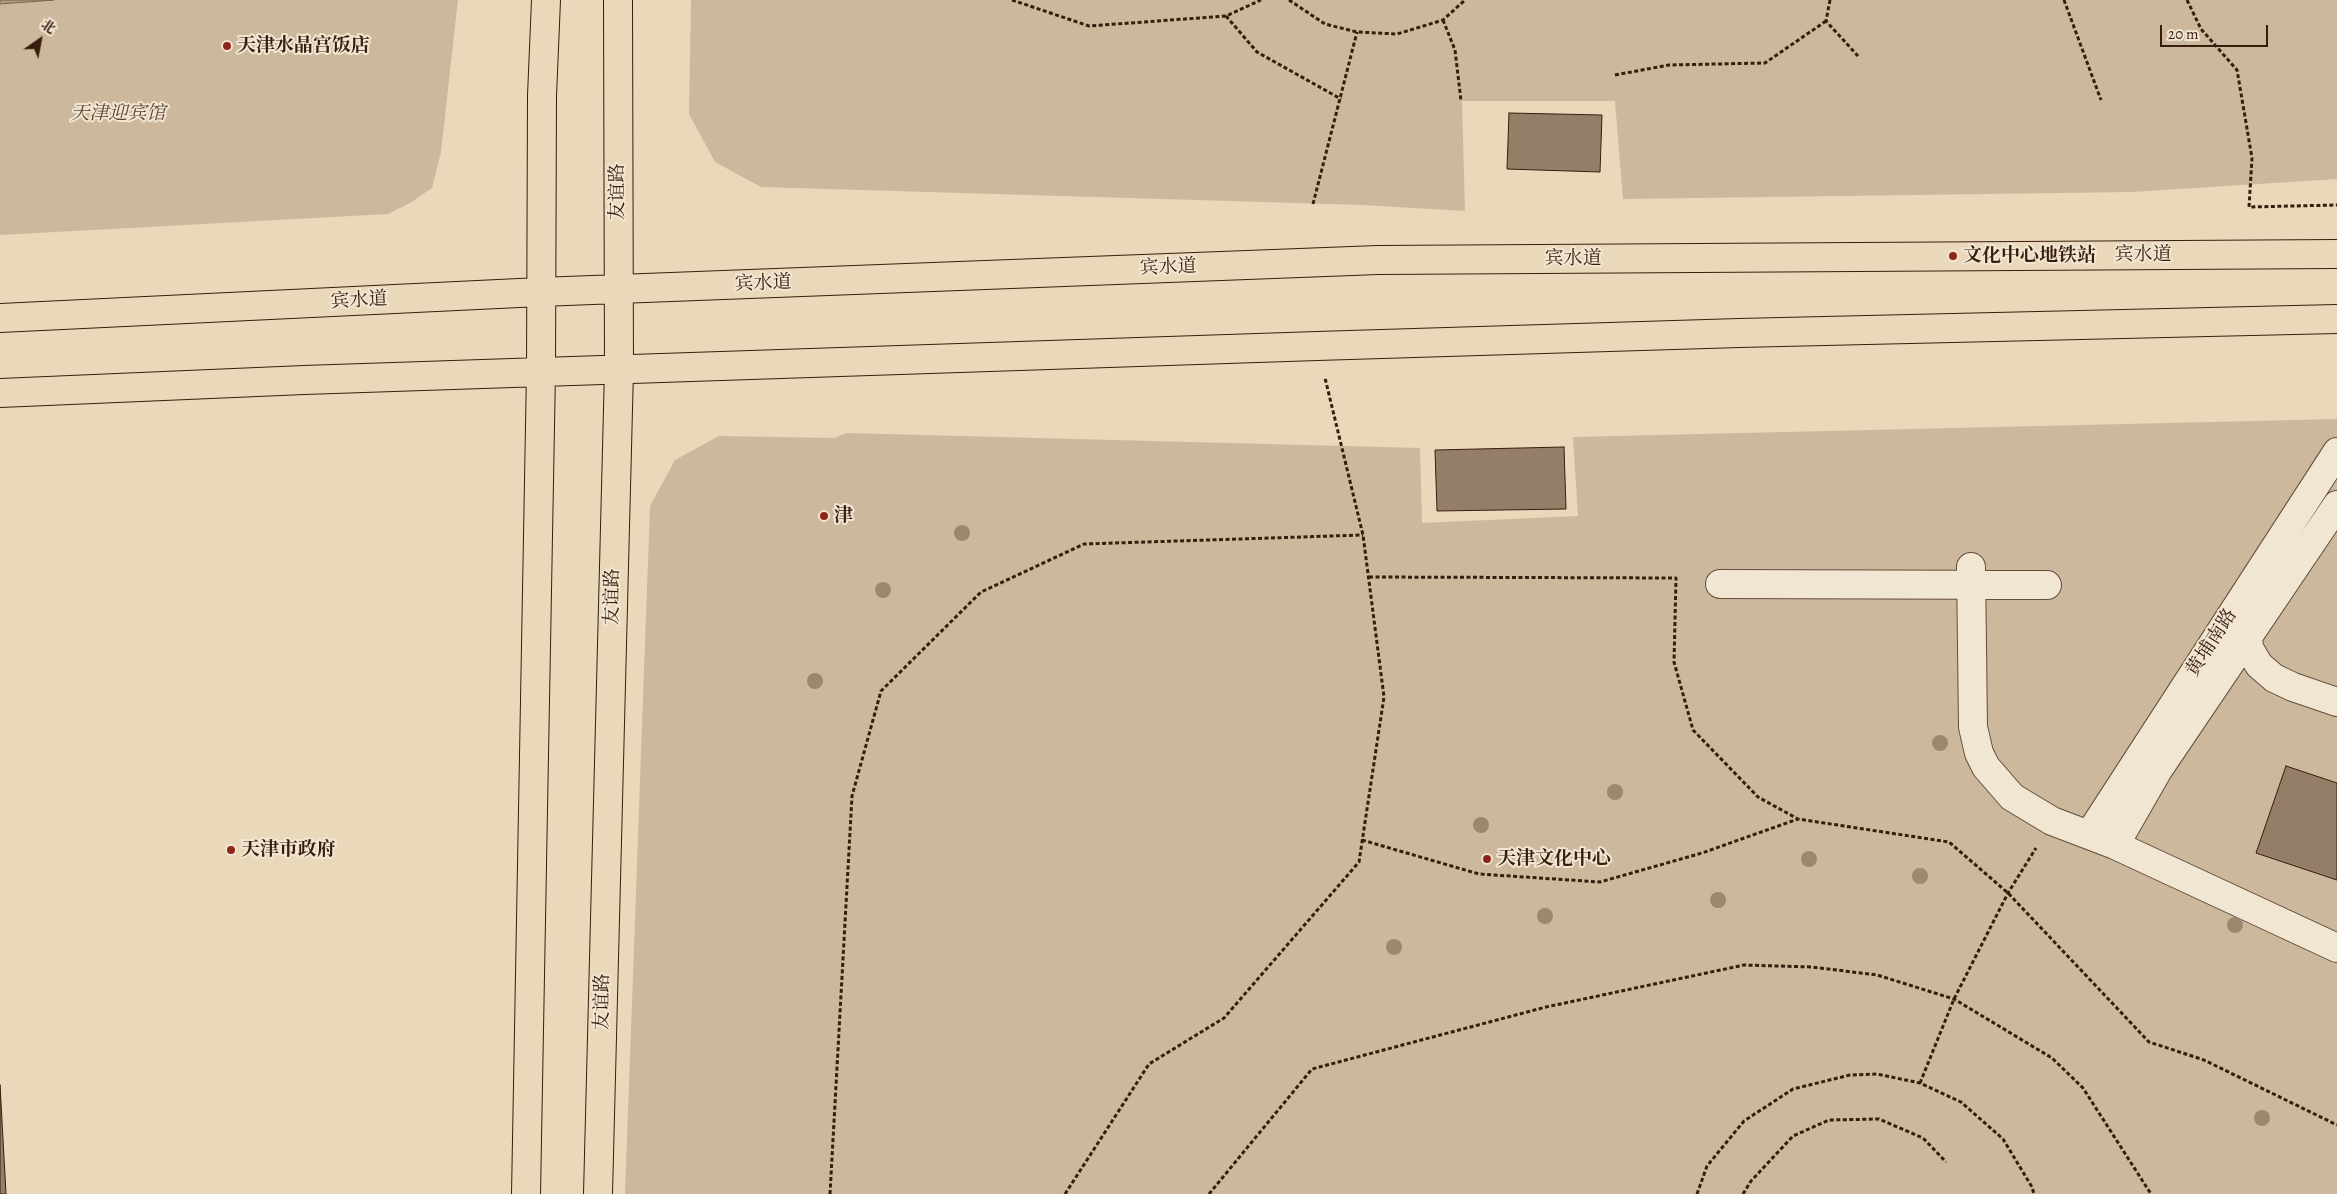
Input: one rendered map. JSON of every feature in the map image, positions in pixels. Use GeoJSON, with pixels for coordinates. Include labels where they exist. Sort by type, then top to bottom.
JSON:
{"type":"FeatureCollection","features":[{"type":"Feature","properties":{"kind":"main road"},"geometry":{"type":"LineString","coordinates":[[526,1194],[541,371],[542,96],[546,0]]}},
{"type":"Feature","properties":{"kind":"main road","name":"友谊路"},"geometry":{"type":"LineString","coordinates":[[598,1194],[618,370],[618,0]]}},
{"type":"Feature","properties":{"kind":"main road","name":"宾水道"},"geometry":{"type":"LineString","coordinates":[[0,318],[540,292],[1378,260],[2337,254]]}},
{"type":"Feature","properties":{"kind":"main road"},"geometry":{"type":"LineString","coordinates":[[0,393],[541,371],[1729,333],[2337,320]]}},
{"type":"Feature","properties":{"kind":"street","name":"黄埔南路"},"geometry":{"type":"LineString","coordinates":[[2092,828],[2337,452]]}},
{"type":"Feature","properties":{"kind":"street","name":"黄埔南路"},"geometry":{"type":"LineString","coordinates":[[2119,839],[2158,770],[2337,505]]}},
{"type":"Feature","properties":{"kind":"street"},"geometry":{"type":"LineString","coordinates":[[2261,566],[2248,598],[2246,616],[2249,648],[2259,665],[2274,678],[2321,698],[2337,702]]}},
{"type":"Feature","properties":{"kind":"street"},"geometry":{"type":"LineString","coordinates":[[1721,575],[2046,576]]}},
{"type":"Feature","properties":{"kind":"street"},"geometry":{"type":"LineString","coordinates":[[1981,576],[1973,727],[1979,754],[1986,767],[2012,797],[2052,821],[2092,828]]}},
{"type":"Feature","properties":{"kind":"street"},"geometry":{"type":"LineString","coordinates":[[1981,576],[1989,711],[1994,748],[2002,766],[2016,783],[2092,828],[2337,933]]}},
{"type":"Feature","properties":{"kind":"street"},"geometry":{"type":"LineString","coordinates":[[2119,839],[2337,948]]}},
{"type":"Feature","properties":{"kind":"path"},"geometry":{"type":"LineString","coordinates":[[1012,0],[1089,26],[1226,16],[1261,0]]}},
{"type":"Feature","properties":{"kind":"path"},"geometry":{"type":"LineString","coordinates":[[1288,0],[1325,24],[1356,32],[1397,34],[1443,20],[1465,0]]}},
{"type":"Feature","properties":{"kind":"path"},"geometry":{"type":"LineString","coordinates":[[1615,75],[1669,65],[1765,63],[1826,22],[1830,0]]}},
{"type":"Feature","properties":{"kind":"path"},"geometry":{"type":"LineString","coordinates":[[2064,0],[2101,100]]}},
{"type":"Feature","properties":{"kind":"path"},"geometry":{"type":"LineString","coordinates":[[2187,0],[2202,29],[2237,70],[2252,158],[2249,207],[2337,205]]}},
{"type":"Feature","properties":{"kind":"path"},"geometry":{"type":"LineString","coordinates":[[1226,16],[1257,52],[1341,99]]}},
{"type":"Feature","properties":{"kind":"path"},"geometry":{"type":"LineString","coordinates":[[1443,20],[1455,50],[1461,102]]}},
{"type":"Feature","properties":{"kind":"path"},"geometry":{"type":"LineString","coordinates":[[1826,22],[1858,56]]}},
{"type":"Feature","properties":{"kind":"path"},"geometry":{"type":"LineString","coordinates":[[1313,204],[1341,99],[1356,32]]}},
{"type":"Feature","properties":{"kind":"path"},"geometry":{"type":"LineString","coordinates":[[1065,1194],[1149,1064],[1224,1018],[1359,862],[1384,697],[1363,535],[1317,346]]}},
{"type":"Feature","properties":{"kind":"path"},"geometry":{"type":"LineString","coordinates":[[830,1194],[852,796],[881,691],[981,592],[1084,544],[1363,535]]}},
{"type":"Feature","properties":{"kind":"path"},"geometry":{"type":"LineString","coordinates":[[1369,577],[1676,578],[1674,662],[1693,730],[1758,796],[1798,819],[1949,842],[2008,893],[2149,1042],[2204,1060],[2337,1125]]}},
{"type":"Feature","properties":{"kind":"path"},"geometry":{"type":"LineString","coordinates":[[1362,840],[1479,874],[1600,882],[1702,853],[1798,819]]}},
{"type":"Feature","properties":{"kind":"path"},"geometry":{"type":"LineString","coordinates":[[1920,1083],[1954,998],[2008,893],[2052,821]]}},
{"type":"Feature","properties":{"kind":"path"},"geometry":{"type":"LineString","coordinates":[[1210,1194],[1312,1068],[1546,1007],[1744,965],[1812,967],[1877,975],[1954,998],[2052,1058],[2083,1088],[2151,1194]]}},
{"type":"Feature","properties":{"kind":"path"},"geometry":{"type":"LineString","coordinates":[[1697,1194],[1707,1166],[1744,1121],[1793,1089],[1850,1075],[1878,1074],[1920,1083],[1961,1102],[2003,1139],[2032,1187],[2034,1194]]}},
{"type":"Feature","properties":{"kind":"path"},"geometry":{"type":"LineString","coordinates":[[1743,1194],[1750,1181],[1792,1136],[1829,1120],[1879,1119],[1923,1138],[1946,1162]]}},
{"type":"Feature","properties":{"kind":"green space","name":"天津迎宾馆"},"geometry":{"type":"Polygon","coordinates":[[[0,0],[458,0],[441,152],[432,188],[410,203],[388,214],[0,235],[0,0]]]}},
{"type":"Feature","properties":{"kind":"green space"},"geometry":{"type":"Polygon","coordinates":[[[691,0],[2337,0],[2337,179],[2131,192],[1623,199],[1615,101],[1462,101],[1465,211],[1363,205],[761,187],[715,162],[689,114],[691,0]]]}},
{"type":"Feature","properties":{"kind":"green space","name":"天津文化中心"},"geometry":{"type":"Polygon","coordinates":[[[2337,419],[2337,1194],[625,1194],[650,506],[675,460],[719,436],[835,438],[846,433],[1420,448],[1422,523],[1578,516],[1573,437],[2337,419]]]}},
{"type":"Feature","properties":{"kind":"shaded area"},"geometry":{"type":"Polygon","coordinates":[[[0,0],[54,0],[0,4],[0,0]]]}},
{"type":"Feature","properties":{"kind":"building"},"geometry":{"type":"Polygon","coordinates":[[[1509,113],[1602,115],[1600,172],[1507,169],[1509,113]]]}},
{"type":"Feature","properties":{"kind":"building"},"geometry":{"type":"Polygon","coordinates":[[[1564,447],[1566,509],[1437,511],[1435,450],[1564,447]]]}},
{"type":"Feature","properties":{"kind":"building"},"geometry":{"type":"Polygon","coordinates":[[[2286,766],[2337,783],[2337,880],[2256,853],[2286,766]]]}},
{"type":"Feature","properties":{"kind":"building"},"geometry":{"type":"Polygon","coordinates":[[[0,1085],[6,1194],[0,1194],[0,1085]]]}},
{"type":"Feature","properties":{"kind":"place","name":"天津水晶宫饭店"},"geometry":{"type":"Point","coordinates":[227,46]}},
{"type":"Feature","properties":{"kind":"place","name":"文化中心地铁站"},"geometry":{"type":"Point","coordinates":[1953,256]}},
{"type":"Feature","properties":{"kind":"place","name":"津"},"geometry":{"type":"Point","coordinates":[824,516]}},
{"type":"Feature","properties":{"kind":"place","name":"天津市政府"},"geometry":{"type":"Point","coordinates":[231,850]}},
{"type":"Feature","properties":{"kind":"place","name":"天津文化中心"},"geometry":{"type":"Point","coordinates":[1487,859]}}]}
